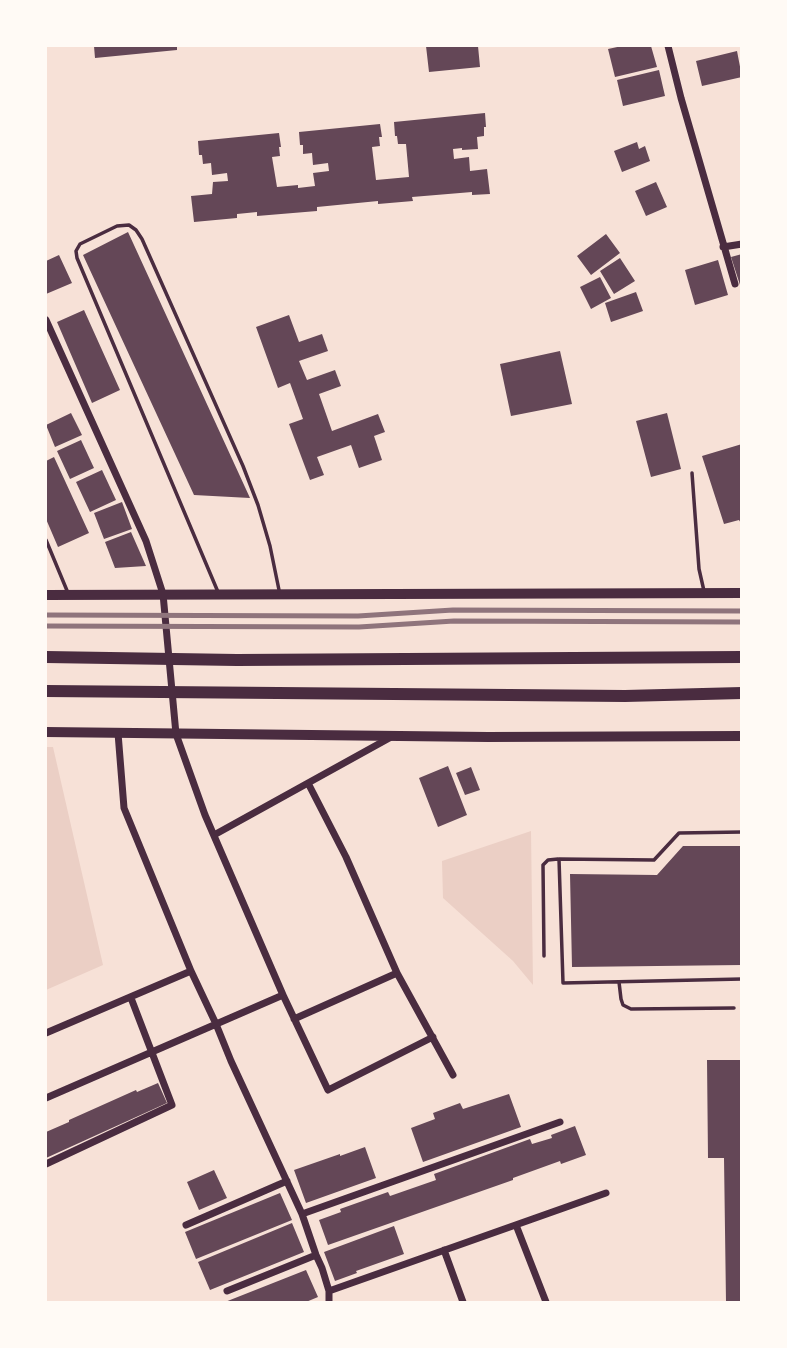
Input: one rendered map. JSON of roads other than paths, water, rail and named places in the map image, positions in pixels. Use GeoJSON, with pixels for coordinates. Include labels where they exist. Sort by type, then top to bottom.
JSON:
{"type":"FeatureCollection","features":[{"type":"Feature","properties":{"kind":"highway"},"geometry":{"type":"LineString","coordinates":[[46,657],[237,660],[741,657]]}},
{"type":"Feature","properties":{"kind":"highway"},"geometry":{"type":"LineString","coordinates":[[46,691],[625,696],[741,693]]}},
{"type":"Feature","properties":{"kind":"main road"},"geometry":{"type":"LineString","coordinates":[[46,594],[741,593]]}},
{"type":"Feature","properties":{"kind":"main road"},"geometry":{"type":"LineString","coordinates":[[46,732],[741,736]]}},
{"type":"Feature","properties":{"kind":"street"},"geometry":{"type":"LineString","coordinates":[[668,46],[735,284]]}},
{"type":"Feature","properties":{"kind":"street"},"geometry":{"type":"LineString","coordinates":[[723,247],[741,244]]}},
{"type":"Feature","properties":{"kind":"street"},"geometry":{"type":"LineString","coordinates":[[46,320],[146,541],[163,594],[176,734],[214,835],[283,995],[328,1090],[433,1037]]}},
{"type":"Feature","properties":{"kind":"street"},"geometry":{"type":"LineString","coordinates":[[118,733],[124,808],[191,971],[302,1213],[322,1268],[329,1292],[329,1303]]}},
{"type":"Feature","properties":{"kind":"street"},"geometry":{"type":"LineString","coordinates":[[214,835],[394,736]]}},
{"type":"Feature","properties":{"kind":"street"},"geometry":{"type":"LineString","coordinates":[[308,783],[346,857],[397,974],[453,1075]]}},
{"type":"Feature","properties":{"kind":"street"},"geometry":{"type":"LineString","coordinates":[[46,1034],[191,971]]}},
{"type":"Feature","properties":{"kind":"street"},"geometry":{"type":"LineString","coordinates":[[294,1018],[397,974]]}},
{"type":"Feature","properties":{"kind":"street"},"geometry":{"type":"LineString","coordinates":[[46,1098],[283,995]]}},
{"type":"Feature","properties":{"kind":"street"},"geometry":{"type":"LineString","coordinates":[[46,1164],[172,1105],[131,998]]}},
{"type":"Feature","properties":{"kind":"street"},"geometry":{"type":"LineString","coordinates":[[302,1213],[560,1122]]}},
{"type":"Feature","properties":{"kind":"street"},"geometry":{"type":"LineString","coordinates":[[186,1225],[287,1181]]}},
{"type":"Feature","properties":{"kind":"street"},"geometry":{"type":"LineString","coordinates":[[329,1292],[606,1193]]}},
{"type":"Feature","properties":{"kind":"street"},"geometry":{"type":"LineString","coordinates":[[516,1225],[546,1303]]}},
{"type":"Feature","properties":{"kind":"street"},"geometry":{"type":"LineString","coordinates":[[444,1250],[464,1303]]}},
{"type":"Feature","properties":{"kind":"street"},"geometry":{"type":"LineString","coordinates":[[227,1291],[316,1255]]}},
{"type":"Feature","properties":{"kind":"lane"},"geometry":{"type":"LineString","coordinates":[[219,594],[77,258],[76,251],[80,244],[117,226],[129,225],[142,239],[243,466],[261,513],[280,594]]}},
{"type":"Feature","properties":{"kind":"lane"},"geometry":{"type":"LineString","coordinates":[[692,473],[699,569],[704,593]]}},
{"type":"Feature","properties":{"kind":"lane"},"geometry":{"type":"LineString","coordinates":[[46,541],[69,594]]}},
{"type":"Feature","properties":{"kind":"lane"},"geometry":{"type":"LineString","coordinates":[[544,956],[542,865],[548,860],[653,860],[679,833],[741,832]]}},
{"type":"Feature","properties":{"kind":"lane"},"geometry":{"type":"LineString","coordinates":[[559,859],[563,983],[741,979]]}},
{"type":"Feature","properties":{"kind":"lane"},"geometry":{"type":"LineString","coordinates":[[620,982],[621,999],[627,1008],[631,1009],[734,1008]]}},
{"type":"Feature","properties":{"kind":"railway"},"geometry":{"type":"LineString","coordinates":[[46,615],[358,616],[453,610],[742,611]]}},
{"type":"Feature","properties":{"kind":"railway"},"geometry":{"type":"LineString","coordinates":[[46,626],[359,627],[454,621],[742,622]]}}]}
